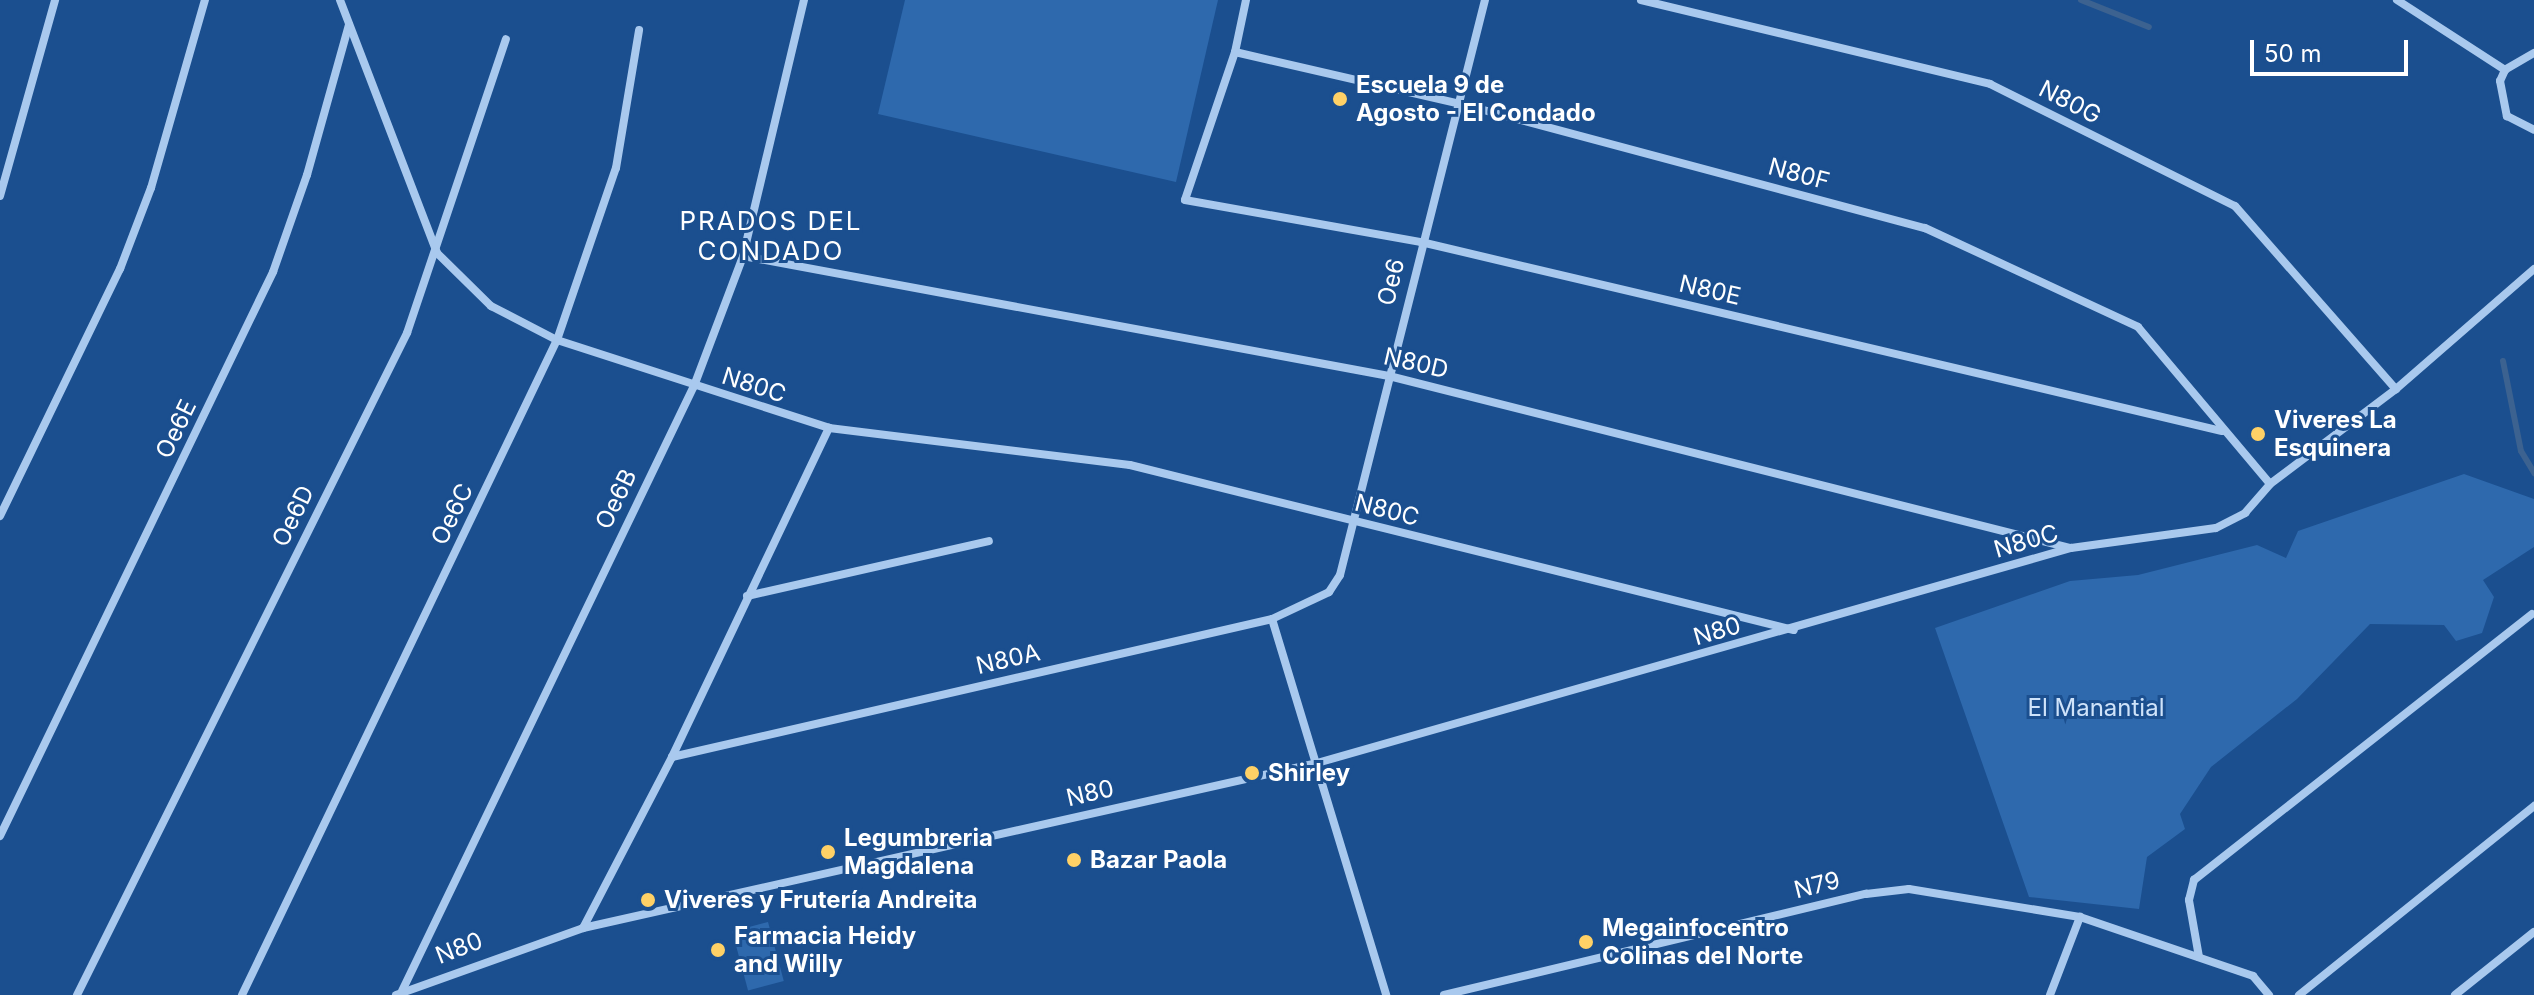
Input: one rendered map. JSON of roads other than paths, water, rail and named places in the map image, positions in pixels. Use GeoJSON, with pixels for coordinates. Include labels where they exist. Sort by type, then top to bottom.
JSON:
{"type":"FeatureCollection","features":[{"type":"Feature","properties":{"kind":"street"},"geometry":{"type":"LineString","coordinates":[[0,196],[55,0]]}},
{"type":"Feature","properties":{"kind":"street"},"geometry":{"type":"LineString","coordinates":[[0,516],[120,269],[151,188],[205,0]]}},
{"type":"Feature","properties":{"kind":"street","name":"N80C"},"geometry":{"type":"LineString","coordinates":[[340,0],[437,253],[491,306],[557,340],[829,428],[1130,465],[1795,630],[2071,548],[2216,528],[2245,513],[2270,484],[2396,389],[2534,269]]}},
{"type":"Feature","properties":{"kind":"street","name":"Oe6B"},"geometry":{"type":"LineString","coordinates":[[399,994],[694,386],[743,256],[804,0]]}},
{"type":"Feature","properties":{"kind":"street"},"geometry":{"type":"LineString","coordinates":[[1235,52],[1246,0]]}},
{"type":"Feature","properties":{"kind":"street","name":"Oe6"},"geometry":{"type":"LineString","coordinates":[[1340,575],[1421,242],[1461,104],[1485,0]]}},
{"type":"Feature","properties":{"kind":"street","name":"N80G"},"geometry":{"type":"LineString","coordinates":[[1641,0],[1990,84],[2235,206],[2396,389]]}},
{"type":"Feature","properties":{"kind":"street"},"geometry":{"type":"LineString","coordinates":[[2397,0],[2505,70]]}},
{"type":"Feature","properties":{"kind":"street","name":"Oe6E"},"geometry":{"type":"LineString","coordinates":[[0,836],[273,272],[307,175],[349,24]]}},
{"type":"Feature","properties":{"kind":"street","name":"Oe6C"},"geometry":{"type":"LineString","coordinates":[[242,995],[557,340],[616,168],[639,30]]}},
{"type":"Feature","properties":{"kind":"street","name":"Oe6D"},"geometry":{"type":"LineString","coordinates":[[77,995],[407,333],[437,253],[506,39]]}},
{"type":"Feature","properties":{"kind":"street","name":"N80F"},"geometry":{"type":"LineString","coordinates":[[1235,52],[1461,104],[1925,228],[2138,327],[2222,431],[2270,484]]}},
{"type":"Feature","properties":{"kind":"street","name":"N80E"},"geometry":{"type":"LineString","coordinates":[[1235,52],[1185,200],[1421,242],[2222,431]]}},
{"type":"Feature","properties":{"kind":"street"},"geometry":{"type":"LineString","coordinates":[[2534,53],[2505,70],[2500,81],[2503,107],[2512,122],[2534,130]]}},
{"type":"Feature","properties":{"kind":"street","name":"N80D"},"geometry":{"type":"LineString","coordinates":[[743,256],[1389,376],[2071,548]]}},
{"type":"Feature","properties":{"kind":"street"},"geometry":{"type":"LineString","coordinates":[[583,928],[672,757],[829,428]]}},
{"type":"Feature","properties":{"kind":"street"},"geometry":{"type":"LineString","coordinates":[[747,596],[989,541]]}},
{"type":"Feature","properties":{"kind":"street","name":"N80A"},"geometry":{"type":"LineString","coordinates":[[672,757],[1272,619],[1329,592],[1340,575]]}},
{"type":"Feature","properties":{"kind":"street"},"geometry":{"type":"LineString","coordinates":[[2199,957],[2189,900],[2194,880],[2532,614]]}},
{"type":"Feature","properties":{"kind":"street"},"geometry":{"type":"LineString","coordinates":[[1272,619],[1386,995]]}},
{"type":"Feature","properties":{"kind":"street","name":"N80"},"geometry":{"type":"LineString","coordinates":[[399,994],[583,928],[1317,763],[1795,630]]}},
{"type":"Feature","properties":{"kind":"street"},"geometry":{"type":"LineString","coordinates":[[2299,995],[2534,806]]}},
{"type":"Feature","properties":{"kind":"street","name":"N79"},"geometry":{"type":"LineString","coordinates":[[1444,995],[1890,889],[1927,889],[2080,917],[2253,976],[2269,995]]}},
{"type":"Feature","properties":{"kind":"street"},"geometry":{"type":"LineString","coordinates":[[2050,995],[2080,917]]}},
{"type":"Feature","properties":{"kind":"street"},"geometry":{"type":"LineString","coordinates":[[2460,994],[2534,932]]}},
{"type":"Feature","properties":{"kind":"waterway"},"geometry":{"type":"LineString","coordinates":[[2081,0],[2149,27]]}},
{"type":"Feature","properties":{"kind":"waterway"},"geometry":{"type":"LineString","coordinates":[[2503,361],[2521,451],[2534,473]]}},
{"type":"Feature","properties":{"kind":"place","name":"Escuela 9 de Agosto - El Condado"},"geometry":{"type":"Point","coordinates":[1340,99]}},
{"type":"Feature","properties":{"kind":"place","name":"Viveres La Esquinera"},"geometry":{"type":"Point","coordinates":[2258,434]}},
{"type":"Feature","properties":{"kind":"place","name":"Shirley"},"geometry":{"type":"Point","coordinates":[1252,773]}},
{"type":"Feature","properties":{"kind":"place","name":"Legumbreria Magdalena"},"geometry":{"type":"Point","coordinates":[828,852]}},
{"type":"Feature","properties":{"kind":"place","name":"Bazar Paola"},"geometry":{"type":"Point","coordinates":[1074,860]}},
{"type":"Feature","properties":{"kind":"place","name":"Viveres y Frutería Andreita"},"geometry":{"type":"Point","coordinates":[648,900]}},
{"type":"Feature","properties":{"kind":"place","name":"Megainfocentro Colinas del Norte"},"geometry":{"type":"Point","coordinates":[1586,942]}},
{"type":"Feature","properties":{"kind":"place","name":"Farmacia Heidy and Willy"},"geometry":{"type":"Point","coordinates":[718,950]}},
{"type":"Feature","properties":{"kind":"district","name":"PRADOS DEL CONDADO"},"geometry":{"type":"Point","coordinates":[771,236]}},
{"type":"Feature","properties":{"kind":"park label","name":"El Manantial"},"geometry":{"type":"Point","coordinates":[2096,708]}}]}
